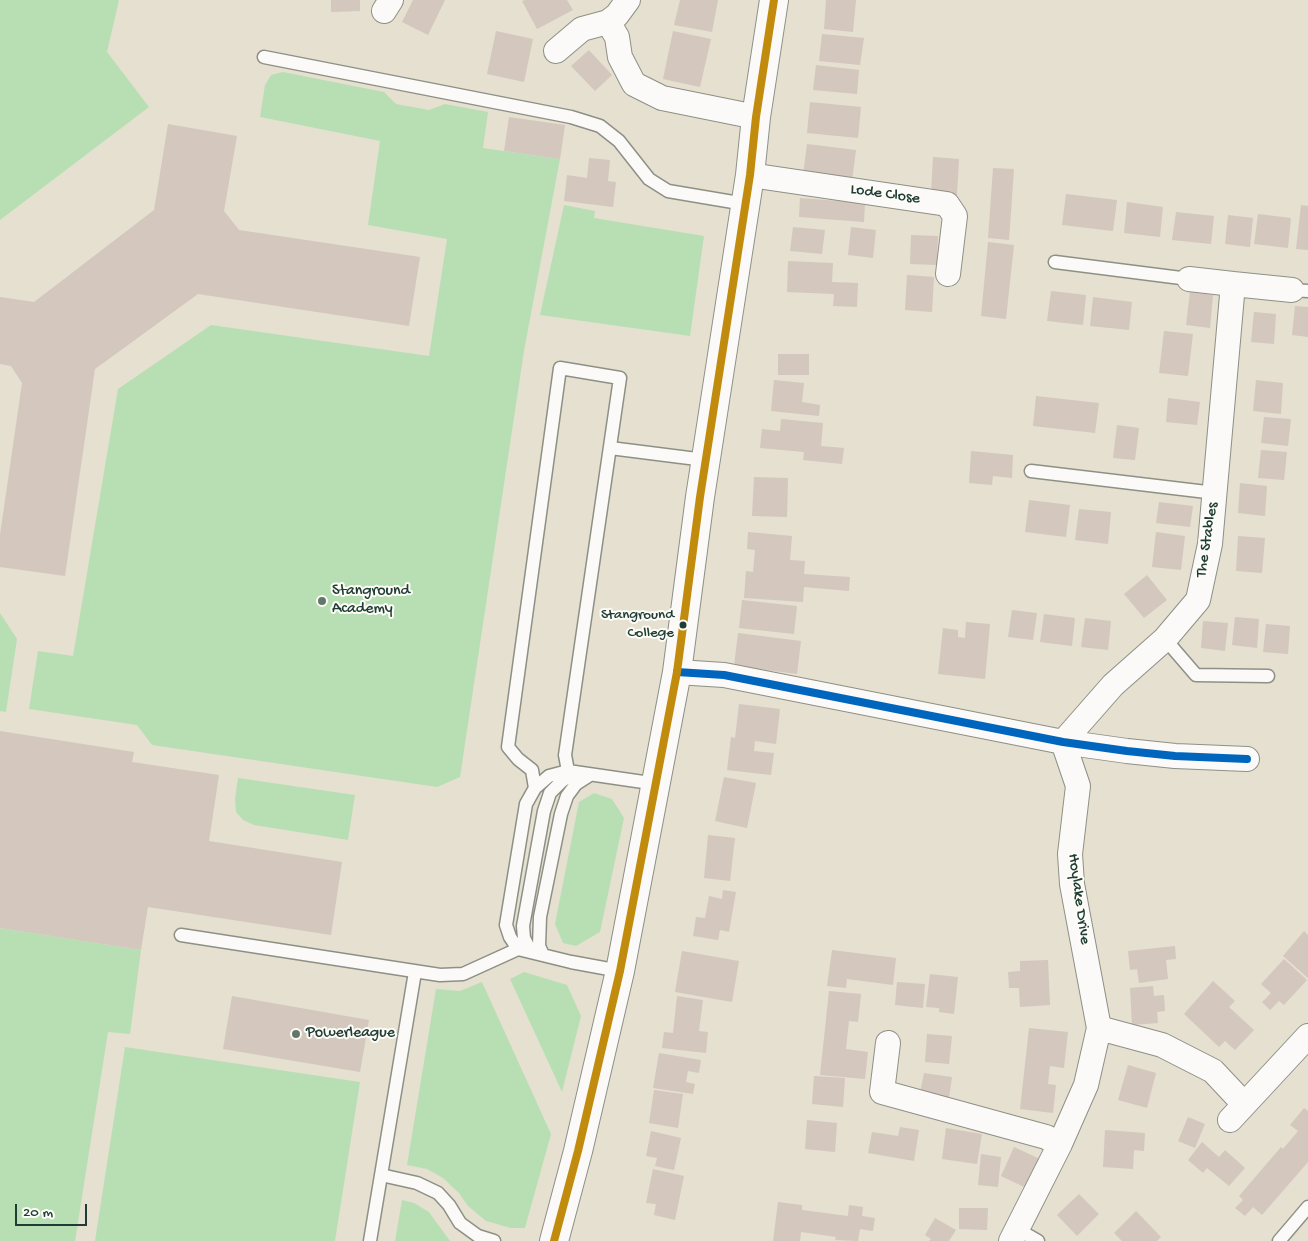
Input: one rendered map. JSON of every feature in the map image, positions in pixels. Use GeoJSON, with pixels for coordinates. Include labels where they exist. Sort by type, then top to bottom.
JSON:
{"type":"FeatureCollection","features":[{"type":"Feature","properties":{"kind":"main road"},"geometry":{"type":"LineString","coordinates":[[554,1241],[580,1142],[620,971],[677,672],[705,460],[746,204],[756,117],[774,0]]}},
{"type":"Feature","properties":{"kind":"street"},"geometry":{"type":"LineString","coordinates":[[556,51],[582,29],[608,22],[617,15],[628,0]]}},
{"type":"Feature","properties":{"kind":"street"},"geometry":{"type":"LineString","coordinates":[[608,22],[617,37],[620,57],[634,84],[662,98],[756,117]]}},
{"type":"Feature","properties":{"kind":"street","name":"Lode Close"},"geometry":{"type":"LineString","coordinates":[[750,175],[947,204],[955,216],[948,274]]}},
{"type":"Feature","properties":{"kind":"street"},"geometry":{"type":"LineString","coordinates":[[1189,279],[1300,291]]}},
{"type":"Feature","properties":{"kind":"street","name":"The Stables"},"geometry":{"type":"LineString","coordinates":[[1063,742],[1113,685],[1165,639],[1198,600],[1210,544],[1232,284]]}},
{"type":"Feature","properties":{"kind":"street"},"geometry":{"type":"LineString","coordinates":[[677,672],[724,675],[1063,742],[1175,756],[1247,759]]}},
{"type":"Feature","properties":{"kind":"street","name":"Hoylake Drive"},"geometry":{"type":"LineString","coordinates":[[1014,1235],[1060,1144],[1086,1085],[1099,1028],[1070,854],[1078,786],[1063,742]]}},
{"type":"Feature","properties":{"kind":"street"},"geometry":{"type":"LineString","coordinates":[[1099,1028],[1162,1046],[1213,1071],[1237,1112],[1308,1036]]}},
{"type":"Feature","properties":{"kind":"street"},"geometry":{"type":"LineString","coordinates":[[888,1043],[882,1092],[1046,1137],[1060,1144]]}},
{"type":"Feature","properties":{"kind":"lane"},"geometry":{"type":"LineString","coordinates":[[264,57],[571,117],[600,126],[619,141],[649,179],[668,191],[746,204]]}},
{"type":"Feature","properties":{"kind":"lane"},"geometry":{"type":"LineString","coordinates":[[1055,262],[1189,279]]}},
{"type":"Feature","properties":{"kind":"lane"},"geometry":{"type":"LineString","coordinates":[[535,788],[532,770],[518,759],[508,747],[560,368],[620,378],[565,755],[572,772]]}},
{"type":"Feature","properties":{"kind":"lane"},"geometry":{"type":"LineString","coordinates":[[610,448],[705,460]]}},
{"type":"Feature","properties":{"kind":"lane"},"geometry":{"type":"LineString","coordinates":[[1031,471],[1215,493]]}},
{"type":"Feature","properties":{"kind":"lane"},"geometry":{"type":"LineString","coordinates":[[1165,639],[1196,675],[1268,676]]}},
{"type":"Feature","properties":{"kind":"lane"},"geometry":{"type":"LineString","coordinates":[[530,952],[524,938],[523,926],[544,810],[550,793],[572,772]]}},
{"type":"Feature","properties":{"kind":"lane"},"geometry":{"type":"LineString","coordinates":[[620,971],[530,952],[510,937],[506,925],[526,804],[535,788],[549,776],[572,772],[657,784]]}},
{"type":"Feature","properties":{"kind":"lane"},"geometry":{"type":"LineString","coordinates":[[181,935],[440,976],[463,974],[530,952],[539,946],[540,917],[561,814],[567,796],[576,784],[590,774]]}},
{"type":"Feature","properties":{"kind":"lane"},"geometry":{"type":"LineString","coordinates":[[370,1241],[415,972]]}},
{"type":"Feature","properties":{"kind":"lane"},"geometry":{"type":"LineString","coordinates":[[381,1175],[417,1183],[438,1193],[449,1205],[460,1223],[478,1236],[494,1241]]}},
{"type":"Feature","properties":{"kind":"lane"},"geometry":{"type":"LineString","coordinates":[[1279,1241],[1308,1207]]}},
{"type":"Feature","properties":{"kind":"lane"},"geometry":{"type":"LineString","coordinates":[[1014,1235],[1038,1241]]}},
{"type":"Feature","properties":{"kind":"green space"},"geometry":{"type":"Polygon","coordinates":[[[0,0],[119,0],[107,52],[149,107],[0,220],[0,0]]]}},
{"type":"Feature","properties":{"kind":"green space"},"geometry":{"type":"Polygon","coordinates":[[[283,72],[384,92],[396,104],[429,110],[445,104],[488,112],[483,148],[560,159],[524,351],[460,777],[437,787],[152,745],[137,725],[29,709],[38,651],[73,656],[118,389],[211,325],[429,356],[447,239],[368,225],[380,141],[260,117],[265,85],[271,75],[283,72]]]}},
{"type":"Feature","properties":{"kind":"green space"},"geometry":{"type":"Polygon","coordinates":[[[564,205],[595,211],[594,218],[704,236],[690,336],[540,315],[564,205]]]}},
{"type":"Feature","properties":{"kind":"green space"},"geometry":{"type":"Polygon","coordinates":[[[0,613],[17,639],[6,712],[0,711],[0,613]]]}},
{"type":"Feature","properties":{"kind":"green space"},"geometry":{"type":"Polygon","coordinates":[[[238,778],[355,795],[348,840],[254,825],[243,820],[236,812],[235,799],[238,778]]]}},
{"type":"Feature","properties":{"kind":"green space"},"geometry":{"type":"Polygon","coordinates":[[[594,793],[612,799],[624,818],[600,932],[576,946],[563,943],[555,924],[579,802],[594,793]]]}},
{"type":"Feature","properties":{"kind":"green space"},"geometry":{"type":"Polygon","coordinates":[[[0,928],[141,950],[130,1034],[108,1032],[75,1241],[0,1241],[0,928]]]}},
{"type":"Feature","properties":{"kind":"green space"},"geometry":{"type":"Polygon","coordinates":[[[524,972],[567,985],[581,1016],[562,1092],[510,979],[524,972]]]}},
{"type":"Feature","properties":{"kind":"green space"},"geometry":{"type":"Polygon","coordinates":[[[482,982],[551,1134],[525,1228],[511,1228],[486,1221],[468,1206],[459,1193],[443,1178],[427,1169],[407,1165],[436,989],[460,991],[482,982]]]}},
{"type":"Feature","properties":{"kind":"green space"},"geometry":{"type":"Polygon","coordinates":[[[125,1047],[360,1082],[335,1241],[95,1241],[125,1047]]]}},
{"type":"Feature","properties":{"kind":"green space"},"geometry":{"type":"Polygon","coordinates":[[[402,1200],[414,1203],[429,1212],[450,1241],[395,1241],[402,1200]]]}},
{"type":"Feature","properties":{"kind":"building"},"geometry":{"type":"Polygon","coordinates":[[[331,0],[360,0],[360,11],[331,12],[331,0]]]}},
{"type":"Feature","properties":{"kind":"building"},"geometry":{"type":"Polygon","coordinates":[[[413,0],[445,0],[428,35],[402,22],[413,0]]]}},
{"type":"Feature","properties":{"kind":"building"},"geometry":{"type":"Polygon","coordinates":[[[567,0],[573,10],[537,29],[522,1],[567,0]]]}},
{"type":"Feature","properties":{"kind":"building"},"geometry":{"type":"Polygon","coordinates":[[[680,0],[718,0],[712,32],[674,25],[680,0]]]}},
{"type":"Feature","properties":{"kind":"building"},"geometry":{"type":"Polygon","coordinates":[[[826,0],[856,0],[853,32],[824,29],[826,0]]]}},
{"type":"Feature","properties":{"kind":"building"},"geometry":{"type":"Polygon","coordinates":[[[496,31],[533,39],[524,82],[487,74],[496,31]]]}},
{"type":"Feature","properties":{"kind":"building"},"geometry":{"type":"Polygon","coordinates":[[[673,31],[711,39],[700,87],[663,79],[673,31]]]}},
{"type":"Feature","properties":{"kind":"building"},"geometry":{"type":"Polygon","coordinates":[[[822,34],[864,38],[860,65],[819,61],[822,34]]]}},
{"type":"Feature","properties":{"kind":"building"},"geometry":{"type":"Polygon","coordinates":[[[589,50],[612,75],[595,91],[571,66],[589,50]]]}},
{"type":"Feature","properties":{"kind":"building"},"geometry":{"type":"Polygon","coordinates":[[[816,65],[859,70],[857,94],[813,90],[816,65]]]}},
{"type":"Feature","properties":{"kind":"building"},"geometry":{"type":"Polygon","coordinates":[[[810,102],[861,107],[858,138],[807,133],[810,102]]]}},
{"type":"Feature","properties":{"kind":"building"},"geometry":{"type":"Polygon","coordinates":[[[509,117],[565,125],[560,159],[504,151],[509,117]]]}},
{"type":"Feature","properties":{"kind":"building"},"geometry":{"type":"Polygon","coordinates":[[[168,124],[237,136],[224,211],[239,230],[420,257],[409,326],[198,294],[95,369],[65,576],[0,567],[0,535],[22,383],[11,366],[0,364],[0,297],[34,302],[154,210],[168,124]]]}},
{"type":"Feature","properties":{"kind":"building"},"geometry":{"type":"Polygon","coordinates":[[[807,144],[856,150],[852,181],[803,175],[807,144]]]}},
{"type":"Feature","properties":{"kind":"building"},"geometry":{"type":"Polygon","coordinates":[[[933,157],[959,159],[957,195],[931,193],[933,157]]]}},
{"type":"Feature","properties":{"kind":"building"},"geometry":{"type":"Polygon","coordinates":[[[589,158],[610,160],[608,181],[616,182],[613,207],[564,201],[567,175],[587,178],[589,158]]]}},
{"type":"Feature","properties":{"kind":"building"},"geometry":{"type":"Polygon","coordinates":[[[993,168],[1014,169],[1009,240],[988,238],[993,168]]]}},
{"type":"Feature","properties":{"kind":"building"},"geometry":{"type":"Polygon","coordinates":[[[1066,194],[1117,200],[1113,231],[1062,225],[1066,194]]]}},
{"type":"Feature","properties":{"kind":"building"},"geometry":{"type":"Polygon","coordinates":[[[800,198],[865,203],[864,222],[799,217],[800,198]]]}},
{"type":"Feature","properties":{"kind":"building"},"geometry":{"type":"Polygon","coordinates":[[[1127,202],[1163,207],[1160,237],[1124,233],[1127,202]]]}},
{"type":"Feature","properties":{"kind":"building"},"geometry":{"type":"Polygon","coordinates":[[[1301,205],[1308,206],[1308,250],[1296,249],[1301,205]]]}},
{"type":"Feature","properties":{"kind":"building"},"geometry":{"type":"Polygon","coordinates":[[[1176,212],[1214,216],[1211,244],[1172,240],[1176,212]]]}},
{"type":"Feature","properties":{"kind":"building"},"geometry":{"type":"Polygon","coordinates":[[[1258,214],[1291,218],[1288,248],[1254,244],[1258,214]]]}},
{"type":"Feature","properties":{"kind":"building"},"geometry":{"type":"Polygon","coordinates":[[[1228,215],[1253,218],[1250,247],[1225,244],[1228,215]]]}},
{"type":"Feature","properties":{"kind":"building"},"geometry":{"type":"Polygon","coordinates":[[[793,227],[825,230],[822,254],[790,251],[793,227]]]}},
{"type":"Feature","properties":{"kind":"building"},"geometry":{"type":"Polygon","coordinates":[[[851,227],[876,230],[873,258],[848,255],[851,227]]]}},
{"type":"Feature","properties":{"kind":"building"},"geometry":{"type":"Polygon","coordinates":[[[911,235],[938,236],[937,265],[910,264],[911,235]]]}},
{"type":"Feature","properties":{"kind":"building"},"geometry":{"type":"Polygon","coordinates":[[[988,242],[1014,245],[1006,319],[981,316],[988,242]]]}},
{"type":"Feature","properties":{"kind":"building"},"geometry":{"type":"Polygon","coordinates":[[[788,261],[833,263],[832,282],[858,283],[857,307],[833,306],[834,294],[787,292],[788,261]]]}},
{"type":"Feature","properties":{"kind":"building"},"geometry":{"type":"Polygon","coordinates":[[[907,275],[934,277],[932,312],[905,310],[907,275]]]}},
{"type":"Feature","properties":{"kind":"building"},"geometry":{"type":"Polygon","coordinates":[[[1051,291],[1086,295],[1083,325],[1047,321],[1051,291]]]}},
{"type":"Feature","properties":{"kind":"building"},"geometry":{"type":"Polygon","coordinates":[[[1190,292],[1213,295],[1210,328],[1186,325],[1190,292]]]}},
{"type":"Feature","properties":{"kind":"building"},"geometry":{"type":"Polygon","coordinates":[[[1093,297],[1132,302],[1129,330],[1090,326],[1093,297]]]}},
{"type":"Feature","properties":{"kind":"building"},"geometry":{"type":"Polygon","coordinates":[[[1295,306],[1308,307],[1308,337],[1292,335],[1295,306]]]}},
{"type":"Feature","properties":{"kind":"building"},"geometry":{"type":"Polygon","coordinates":[[[1254,312],[1276,314],[1274,344],[1251,342],[1254,312]]]}},
{"type":"Feature","properties":{"kind":"building"},"geometry":{"type":"Polygon","coordinates":[[[1164,331],[1193,334],[1188,376],[1159,373],[1164,331]]]}},
{"type":"Feature","properties":{"kind":"building"},"geometry":{"type":"Polygon","coordinates":[[[778,354],[809,354],[809,375],[778,375],[778,354]]]}},
{"type":"Feature","properties":{"kind":"building"},"geometry":{"type":"Polygon","coordinates":[[[774,380],[804,383],[802,402],[820,405],[819,416],[771,411],[774,380]]]}},
{"type":"Feature","properties":{"kind":"building"},"geometry":{"type":"Polygon","coordinates":[[[1256,380],[1283,383],[1281,414],[1253,411],[1256,380]]]}},
{"type":"Feature","properties":{"kind":"building"},"geometry":{"type":"Polygon","coordinates":[[[1036,396],[1099,403],[1095,433],[1033,426],[1036,396]]]}},
{"type":"Feature","properties":{"kind":"building"},"geometry":{"type":"Polygon","coordinates":[[[1168,398],[1200,402],[1197,425],[1166,422],[1168,398]]]}},
{"type":"Feature","properties":{"kind":"building"},"geometry":{"type":"Polygon","coordinates":[[[1264,417],[1291,419],[1288,446],[1261,443],[1264,417]]]}},
{"type":"Feature","properties":{"kind":"building"},"geometry":{"type":"Polygon","coordinates":[[[781,419],[823,423],[821,446],[844,448],[842,464],[803,460],[804,452],[760,448],[762,429],[780,431],[781,419]]]}},
{"type":"Feature","properties":{"kind":"building"},"geometry":{"type":"Polygon","coordinates":[[[1117,425],[1139,428],[1135,460],[1113,458],[1117,425]]]}},
{"type":"Feature","properties":{"kind":"building"},"geometry":{"type":"Polygon","coordinates":[[[1261,450],[1287,452],[1284,480],[1258,478],[1261,450]]]}},
{"type":"Feature","properties":{"kind":"building"},"geometry":{"type":"Polygon","coordinates":[[[971,451],[1013,455],[1012,478],[993,476],[992,485],[969,483],[971,451]]]}},
{"type":"Feature","properties":{"kind":"building"},"geometry":{"type":"Polygon","coordinates":[[[754,477],[788,478],[787,517],[752,516],[754,477]]]}},
{"type":"Feature","properties":{"kind":"building"},"geometry":{"type":"Polygon","coordinates":[[[1240,483],[1267,486],[1265,516],[1238,513],[1240,483]]]}},
{"type":"Feature","properties":{"kind":"building"},"geometry":{"type":"Polygon","coordinates":[[[1029,500],[1070,505],[1066,537],[1025,532],[1029,500]]]}},
{"type":"Feature","properties":{"kind":"building"},"geometry":{"type":"Polygon","coordinates":[[[1159,502],[1193,506],[1190,527],[1156,523],[1159,502]]]}},
{"type":"Feature","properties":{"kind":"building"},"geometry":{"type":"Polygon","coordinates":[[[1079,509],[1111,512],[1108,544],[1075,540],[1079,509]]]}},
{"type":"Feature","properties":{"kind":"building"},"geometry":{"type":"Polygon","coordinates":[[[748,532],[792,536],[790,560],[805,561],[804,574],[850,577],[849,591],[804,587],[803,602],[744,598],[746,571],[753,572],[755,550],[747,549],[748,532]]]}},
{"type":"Feature","properties":{"kind":"building"},"geometry":{"type":"Polygon","coordinates":[[[1156,532],[1185,536],[1181,570],[1152,567],[1156,532]]]}},
{"type":"Feature","properties":{"kind":"building"},"geometry":{"type":"Polygon","coordinates":[[[1238,536],[1265,538],[1262,573],[1236,571],[1238,536]]]}},
{"type":"Feature","properties":{"kind":"building"},"geometry":{"type":"Polygon","coordinates":[[[1147,575],[1167,600],[1144,618],[1124,594],[1147,575]]]}},
{"type":"Feature","properties":{"kind":"building"},"geometry":{"type":"Polygon","coordinates":[[[742,600],[797,606],[794,634],[739,628],[742,600]]]}},
{"type":"Feature","properties":{"kind":"building"},"geometry":{"type":"Polygon","coordinates":[[[1012,610],[1037,613],[1033,640],[1008,637],[1012,610]]]}},
{"type":"Feature","properties":{"kind":"building"},"geometry":{"type":"Polygon","coordinates":[[[1044,614],[1075,618],[1072,646],[1040,642],[1044,614]]]}},
{"type":"Feature","properties":{"kind":"building"},"geometry":{"type":"Polygon","coordinates":[[[1235,617],[1259,619],[1257,648],[1232,645],[1235,617]]]}},
{"type":"Feature","properties":{"kind":"building"},"geometry":{"type":"Polygon","coordinates":[[[1085,618],[1111,621],[1108,650],[1081,647],[1085,618]]]}},
{"type":"Feature","properties":{"kind":"building"},"geometry":{"type":"Polygon","coordinates":[[[1203,621],[1228,623],[1225,651],[1201,648],[1203,621]]]}},
{"type":"Feature","properties":{"kind":"building"},"geometry":{"type":"Polygon","coordinates":[[[966,622],[990,624],[985,679],[938,674],[943,628],[958,630],[958,637],[965,638],[966,622]]]}},
{"type":"Feature","properties":{"kind":"building"},"geometry":{"type":"Polygon","coordinates":[[[1266,624],[1290,626],[1288,654],[1263,652],[1266,624]]]}},
{"type":"Feature","properties":{"kind":"building"},"geometry":{"type":"Polygon","coordinates":[[[738,633],[801,641],[797,674],[734,666],[738,633]]]}},
{"type":"Feature","properties":{"kind":"building"},"geometry":{"type":"Polygon","coordinates":[[[739,704],[780,709],[776,744],[755,741],[754,751],[774,753],[771,775],[727,770],[731,737],[735,738],[739,704]]]}},
{"type":"Feature","properties":{"kind":"building"},"geometry":{"type":"Polygon","coordinates":[[[0,731],[134,752],[132,762],[219,775],[209,841],[342,862],[331,935],[148,907],[141,950],[0,928],[0,731]]]}},
{"type":"Feature","properties":{"kind":"building"},"geometry":{"type":"Polygon","coordinates":[[[724,777],[756,783],[747,828],[715,821],[724,777]]]}},
{"type":"Feature","properties":{"kind":"building"},"geometry":{"type":"Polygon","coordinates":[[[708,835],[735,838],[730,881],[704,878],[708,835]]]}},
{"type":"Feature","properties":{"kind":"building"},"geometry":{"type":"Polygon","coordinates":[[[723,890],[736,892],[729,932],[720,930],[718,940],[693,936],[696,917],[705,918],[709,896],[722,899],[723,890]]]}},
{"type":"Feature","properties":{"kind":"building"},"geometry":{"type":"Polygon","coordinates":[[[1304,931],[1308,935],[1308,978],[1283,956],[1304,931]]]}},
{"type":"Feature","properties":{"kind":"building"},"geometry":{"type":"Polygon","coordinates":[[[1175,946],[1176,959],[1166,960],[1168,979],[1139,983],[1137,969],[1130,970],[1128,951],[1175,946]]]}},
{"type":"Feature","properties":{"kind":"building"},"geometry":{"type":"Polygon","coordinates":[[[832,950],[896,958],[893,985],[847,979],[846,988],[827,986],[832,950]]]}},
{"type":"Feature","properties":{"kind":"building"},"geometry":{"type":"Polygon","coordinates":[[[682,951],[739,961],[732,1002],[675,992],[682,951]]]}},
{"type":"Feature","properties":{"kind":"building"},"geometry":{"type":"Polygon","coordinates":[[[1284,959],[1307,980],[1284,1005],[1279,1001],[1270,1010],[1262,1002],[1271,993],[1261,984],[1284,959]]]}},
{"type":"Feature","properties":{"kind":"building"},"geometry":{"type":"Polygon","coordinates":[[[1048,960],[1050,1005],[1020,1007],[1019,988],[1009,988],[1008,972],[1020,971],[1020,961],[1048,960]]]}},
{"type":"Feature","properties":{"kind":"building"},"geometry":{"type":"Polygon","coordinates":[[[930,974],[958,977],[954,1014],[939,1012],[939,1008],[926,1007],[930,974]]]}},
{"type":"Feature","properties":{"kind":"building"},"geometry":{"type":"Polygon","coordinates":[[[1213,981],[1235,1001],[1229,1007],[1254,1030],[1235,1050],[1225,1041],[1219,1047],[1184,1014],[1213,981]]]}},
{"type":"Feature","properties":{"kind":"building"},"geometry":{"type":"Polygon","coordinates":[[[897,982],[925,984],[923,1008],[895,1005],[897,982]]]}},
{"type":"Feature","properties":{"kind":"building"},"geometry":{"type":"Polygon","coordinates":[[[1153,986],[1154,996],[1164,995],[1165,1011],[1157,1012],[1158,1023],[1132,1025],[1130,988],[1153,986]]]}},
{"type":"Feature","properties":{"kind":"building"},"geometry":{"type":"Polygon","coordinates":[[[829,991],[861,994],[858,1022],[849,1021],[846,1049],[868,1052],[865,1079],[820,1075],[829,991]]]}},
{"type":"Feature","properties":{"kind":"building","name":"Powerleague"},"geometry":{"type":"Polygon","coordinates":[[[232,996],[369,1020],[360,1072],[223,1049],[232,996]]]}},
{"type":"Feature","properties":{"kind":"building"},"geometry":{"type":"Polygon","coordinates":[[[677,996],[703,1000],[699,1031],[708,1032],[706,1053],[662,1048],[664,1032],[673,1033],[677,996]]]}},
{"type":"Feature","properties":{"kind":"building"},"geometry":{"type":"Polygon","coordinates":[[[1029,1028],[1068,1032],[1064,1068],[1050,1066],[1048,1084],[1056,1085],[1053,1113],[1020,1109],[1029,1028]]]}},
{"type":"Feature","properties":{"kind":"building"},"geometry":{"type":"Polygon","coordinates":[[[927,1034],[952,1036],[949,1064],[925,1062],[927,1034]]]}},
{"type":"Feature","properties":{"kind":"building"},"geometry":{"type":"Polygon","coordinates":[[[659,1053],[701,1060],[699,1073],[688,1071],[686,1082],[695,1084],[693,1094],[653,1088],[659,1053]]]}},
{"type":"Feature","properties":{"kind":"building"},"geometry":{"type":"Polygon","coordinates":[[[1128,1065],[1156,1073],[1147,1108],[1118,1100],[1128,1065]]]}},
{"type":"Feature","properties":{"kind":"building"},"geometry":{"type":"Polygon","coordinates":[[[924,1073],[952,1077],[949,1098],[920,1093],[924,1073]]]}},
{"type":"Feature","properties":{"kind":"building"},"geometry":{"type":"Polygon","coordinates":[[[814,1076],[845,1078],[843,1107],[812,1104],[814,1076]]]}},
{"type":"Feature","properties":{"kind":"building"},"geometry":{"type":"Polygon","coordinates":[[[654,1090],[683,1094],[678,1128],[649,1123],[654,1090]]]}},
{"type":"Feature","properties":{"kind":"building"},"geometry":{"type":"Polygon","coordinates":[[[1304,1108],[1308,1111],[1308,1162],[1262,1215],[1253,1207],[1245,1216],[1235,1208],[1243,1200],[1239,1196],[1281,1147],[1283,1149],[1298,1131],[1290,1125],[1304,1108]]]}},
{"type":"Feature","properties":{"kind":"building"},"geometry":{"type":"Polygon","coordinates":[[[1188,1117],[1205,1124],[1195,1148],[1178,1141],[1188,1117]]]}},
{"type":"Feature","properties":{"kind":"building"},"geometry":{"type":"Polygon","coordinates":[[[807,1120],[837,1123],[835,1152],[805,1149],[807,1120]]]}},
{"type":"Feature","properties":{"kind":"building"},"geometry":{"type":"Polygon","coordinates":[[[900,1127],[919,1130],[914,1161],[868,1153],[872,1132],[898,1136],[900,1127]]]}},
{"type":"Feature","properties":{"kind":"building"},"geometry":{"type":"Polygon","coordinates":[[[946,1128],[982,1134],[977,1164],[942,1159],[946,1128]]]}},
{"type":"Feature","properties":{"kind":"building"},"geometry":{"type":"Polygon","coordinates":[[[1105,1130],[1145,1133],[1144,1151],[1134,1150],[1133,1169],[1103,1167],[1105,1130]]]}},
{"type":"Feature","properties":{"kind":"building"},"geometry":{"type":"Polygon","coordinates":[[[651,1131],[681,1138],[674,1170],[655,1166],[657,1158],[646,1156],[651,1131]]]}},
{"type":"Feature","properties":{"kind":"building"},"geometry":{"type":"Polygon","coordinates":[[[1202,1142],[1219,1157],[1225,1150],[1245,1168],[1229,1186],[1207,1168],[1203,1173],[1188,1160],[1202,1142]]]}},
{"type":"Feature","properties":{"kind":"building"},"geometry":{"type":"Polygon","coordinates":[[[1014,1147],[1040,1159],[1026,1188],[1001,1176],[1014,1147]]]}},
{"type":"Feature","properties":{"kind":"building"},"geometry":{"type":"Polygon","coordinates":[[[981,1154],[1001,1157],[998,1187],[978,1185],[981,1154]]]}},
{"type":"Feature","properties":{"kind":"building"},"geometry":{"type":"Polygon","coordinates":[[[653,1169],[684,1176],[675,1220],[654,1215],[656,1204],[646,1203],[653,1169]]]}},
{"type":"Feature","properties":{"kind":"building"},"geometry":{"type":"Polygon","coordinates":[[[1079,1194],[1099,1214],[1077,1236],[1057,1215],[1079,1194]]]}},
{"type":"Feature","properties":{"kind":"building"},"geometry":{"type":"Polygon","coordinates":[[[778,1202],[802,1205],[802,1210],[848,1216],[849,1205],[863,1207],[862,1216],[875,1218],[873,1231],[860,1229],[858,1241],[835,1240],[836,1237],[801,1232],[800,1241],[773,1241],[778,1202]]]}},
{"type":"Feature","properties":{"kind":"building"},"geometry":{"type":"Polygon","coordinates":[[[959,1208],[988,1208],[987,1230],[959,1229],[959,1208]]]}},
{"type":"Feature","properties":{"kind":"building"},"geometry":{"type":"Polygon","coordinates":[[[1136,1211],[1161,1237],[1157,1241],[1122,1241],[1114,1233],[1136,1211]]]}},
{"type":"Feature","properties":{"kind":"building"},"geometry":{"type":"Polygon","coordinates":[[[935,1218],[956,1230],[949,1241],[929,1241],[931,1239],[925,1235],[935,1218]]]}},
{"type":"Feature","properties":{"kind":"transit line"},"geometry":{"type":"LineString","coordinates":[[554,1241],[578,1151],[620,971],[677,672],[700,497],[750,175],[756,117],[774,0]]}},
{"type":"Feature","properties":{"kind":"transit line"},"geometry":{"type":"LineString","coordinates":[[677,672],[724,675],[1063,742],[1175,756],[1247,759]]}},
{"type":"Feature","properties":{"kind":"place","name":"Stanground Academy"},"geometry":{"type":"Point","coordinates":[322,601]}},
{"type":"Feature","properties":{"kind":"place","name":"Stanground College"},"geometry":{"type":"Point","coordinates":[683,625]}},
{"type":"Feature","properties":{"kind":"place","name":"Powerleague"},"geometry":{"type":"Point","coordinates":[296,1034]}}]}
